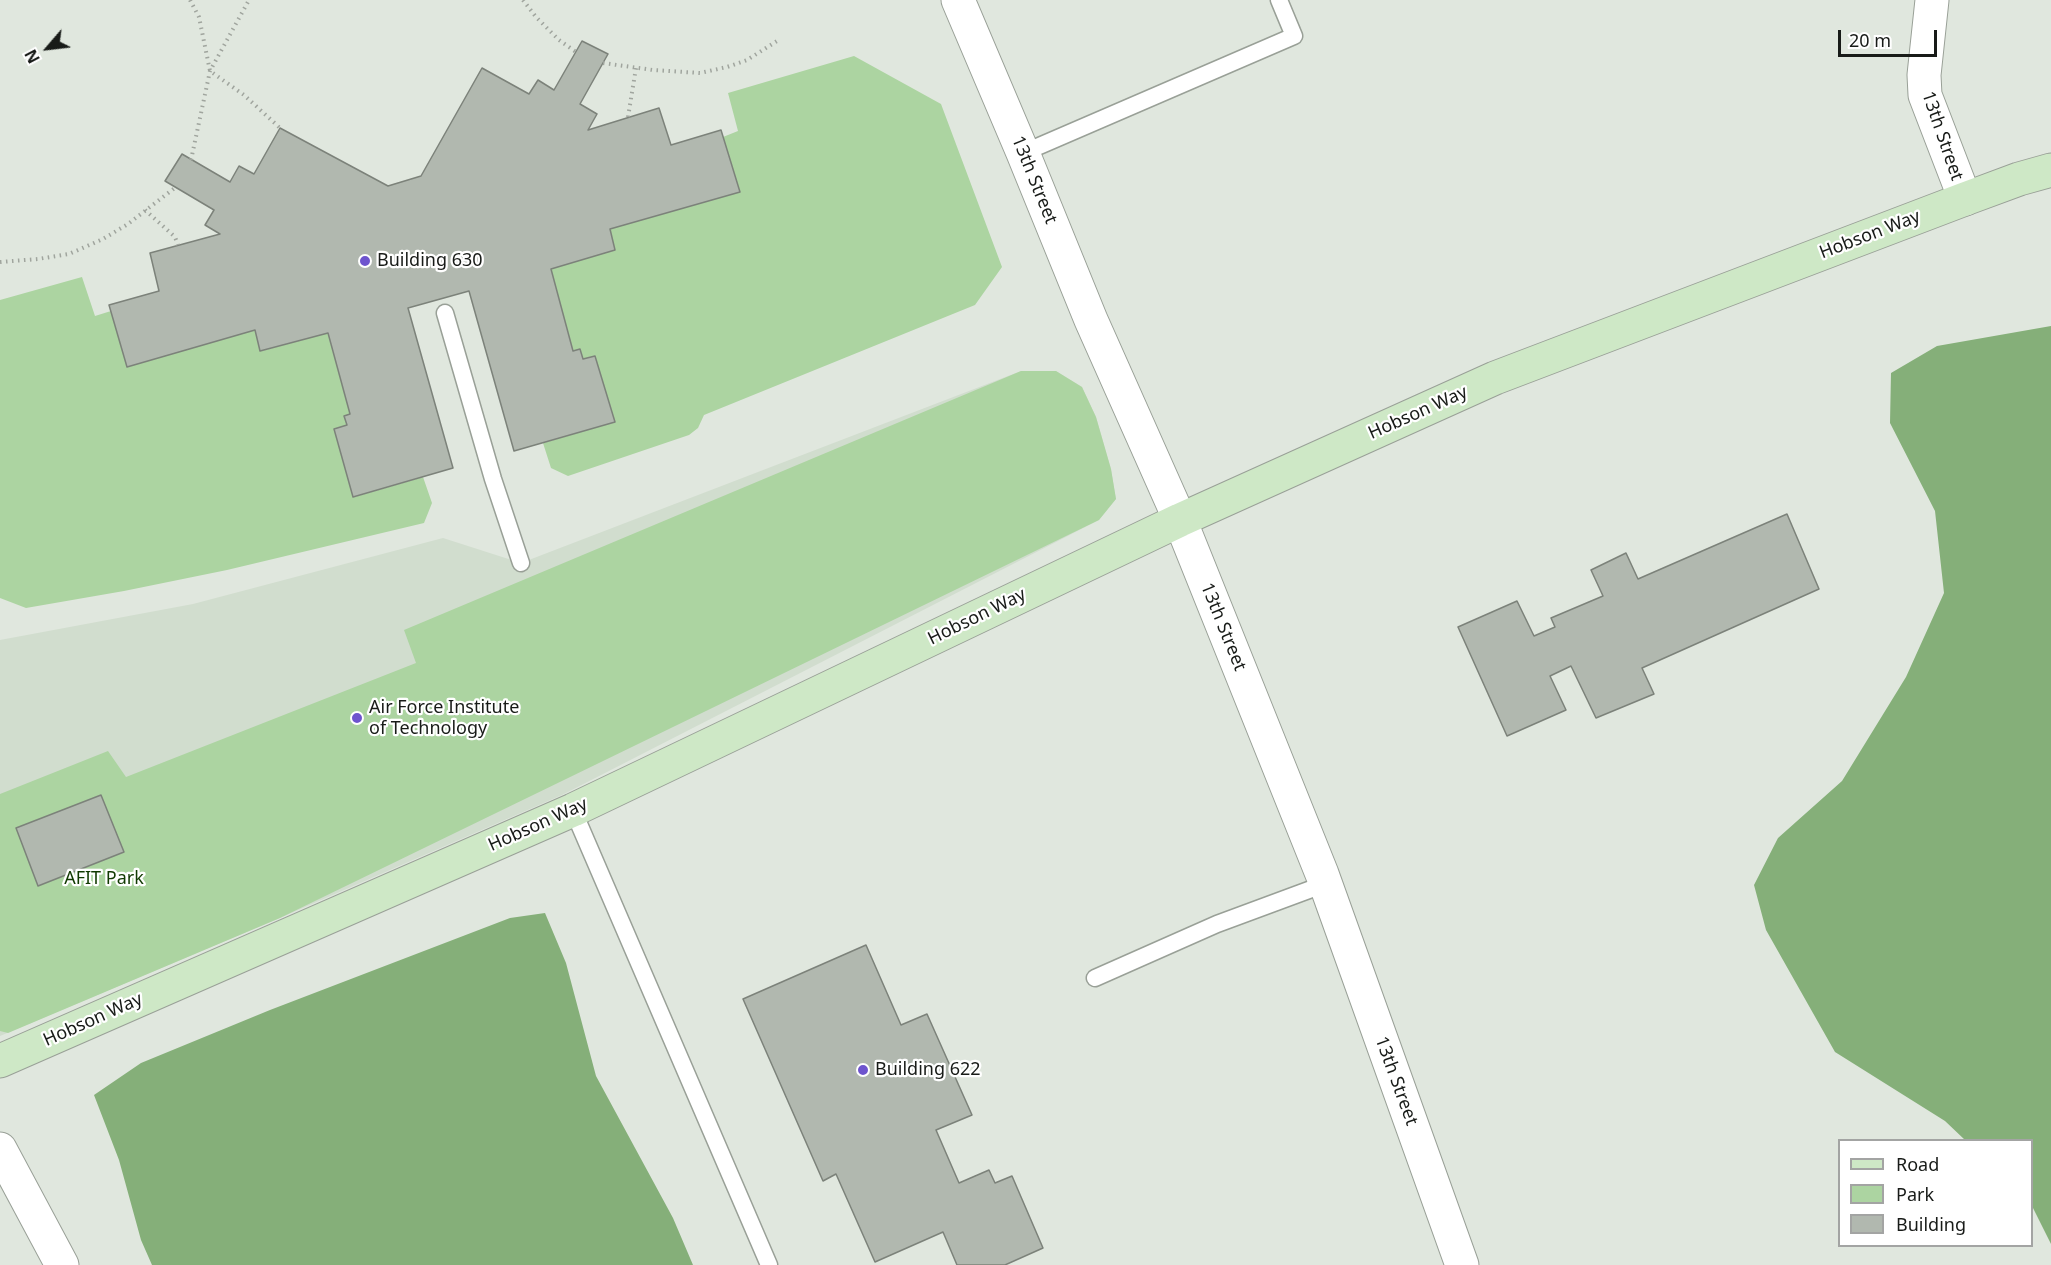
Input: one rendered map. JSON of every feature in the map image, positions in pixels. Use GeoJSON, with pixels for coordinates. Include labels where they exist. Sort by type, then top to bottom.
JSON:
{"type":"FeatureCollection","features":[{"type":"Feature","properties":{"kind":"street","name":"13th Street"},"geometry":{"type":"LineString","coordinates":[[958,0],[1091,321],[1180,520],[1325,884],[1462,1265]]}},
{"type":"Feature","properties":{"kind":"street","name":"13th Street"},"geometry":{"type":"LineString","coordinates":[[1932,0],[1924,75],[1925,95],[1965,199]]}},
{"type":"Feature","properties":{"kind":"street","name":"Hobson Way"},"geometry":{"type":"LineString","coordinates":[[0,1061],[573,810],[1180,520],[1495,378],[1965,199],[2051,170]]}},
{"type":"Feature","properties":{"kind":"street"},"geometry":{"type":"LineString","coordinates":[[0,1149],[62,1265]]}},
{"type":"Feature","properties":{"kind":"lane"},"geometry":{"type":"LineString","coordinates":[[1023,153],[1294,36],[1279,0]]}},
{"type":"Feature","properties":{"kind":"lane"},"geometry":{"type":"LineString","coordinates":[[445,313],[493,479],[521,562]]}},
{"type":"Feature","properties":{"kind":"lane"},"geometry":{"type":"LineString","coordinates":[[573,810],[769,1265]]}},
{"type":"Feature","properties":{"kind":"lane"},"geometry":{"type":"LineString","coordinates":[[1095,978],[1217,924],[1325,884]]}},
{"type":"Feature","properties":{"kind":"path"},"geometry":{"type":"LineString","coordinates":[[190,0],[199,17],[210,71],[244,95],[280,128]]}},
{"type":"Feature","properties":{"kind":"path"},"geometry":{"type":"LineString","coordinates":[[191,159],[210,71],[249,0]]}},
{"type":"Feature","properties":{"kind":"path"},"geometry":{"type":"LineString","coordinates":[[523,0],[559,40],[576,52]]}},
{"type":"Feature","properties":{"kind":"path"},"geometry":{"type":"LineString","coordinates":[[603,63],[700,73],[747,60],[777,41]]}},
{"type":"Feature","properties":{"kind":"path"},"geometry":{"type":"LineString","coordinates":[[628,117],[636,68]]}},
{"type":"Feature","properties":{"kind":"path"},"geometry":{"type":"LineString","coordinates":[[0,262],[69,254],[102,239],[176,187]]}},
{"type":"Feature","properties":{"kind":"path"},"geometry":{"type":"LineString","coordinates":[[145,210],[175,237],[178,245]]}},
{"type":"Feature","properties":{"kind":"shaded area","name":"AFIT Park"},"geometry":{"type":"Polygon","coordinates":[[[1021,371],[1056,371],[1082,387],[1096,417],[1111,469],[1116,499],[1099,520],[562,795],[280,918],[0,1036],[0,640],[193,604],[443,538],[521,563],[1021,371]]]}},
{"type":"Feature","properties":{"kind":"green space"},"geometry":{"type":"Polygon","coordinates":[[[854,56],[941,104],[1002,267],[975,305],[704,415],[698,428],[689,435],[568,476],[551,468],[543,443],[615,422],[595,356],[583,359],[580,349],[573,351],[551,269],[615,250],[610,229],[723,137],[738,131],[728,93],[854,56]]]}},
{"type":"Feature","properties":{"kind":"green space"},"geometry":{"type":"Polygon","coordinates":[[[82,277],[95,316],[111,311],[127,366],[255,330],[261,351],[328,333],[350,414],[344,416],[347,425],[334,429],[354,497],[423,477],[432,503],[424,523],[227,570],[124,591],[26,608],[0,598],[0,300],[82,277]]]}},
{"type":"Feature","properties":{"kind":"green space"},"geometry":{"type":"Polygon","coordinates":[[[2051,326],[2051,1244],[2033,1208],[2033,1139],[1964,1139],[1945,1121],[1835,1052],[1766,930],[1754,885],[1778,838],[1842,781],[1906,677],[1944,593],[1935,511],[1890,423],[1891,373],[1937,346],[2051,326]]]}},
{"type":"Feature","properties":{"kind":"green space","name":"AFIT Park"},"geometry":{"type":"Polygon","coordinates":[[[1021,371],[1056,371],[1082,387],[1096,417],[1111,469],[1116,499],[1099,520],[280,918],[8,1033],[0,1031],[0,794],[108,751],[126,777],[416,663],[404,630],[1021,371]]]}},
{"type":"Feature","properties":{"kind":"green space"},"geometry":{"type":"Polygon","coordinates":[[[545,913],[566,963],[596,1076],[673,1218],[693,1265],[152,1265],[141,1240],[119,1160],[94,1095],[141,1063],[270,1010],[510,918],[545,913]]]}},
{"type":"Feature","properties":{"kind":"building","name":"Building 630"},"geometry":{"type":"Polygon","coordinates":[[[582,41],[608,54],[580,104],[597,114],[588,130],[659,108],[671,145],[721,130],[740,192],[610,229],[615,250],[551,269],[573,351],[580,349],[583,359],[595,356],[615,422],[514,451],[469,291],[408,308],[453,468],[353,497],[334,429],[347,425],[344,416],[350,414],[328,333],[260,351],[255,330],[127,367],[109,305],[159,291],[150,253],[220,234],[205,225],[214,210],[165,181],[182,154],[230,182],[239,166],[254,174],[280,128],[388,186],[421,176],[482,68],[529,94],[538,80],[554,90],[582,41]]]}},
{"type":"Feature","properties":{"kind":"building"},"geometry":{"type":"Polygon","coordinates":[[[1787,514],[1819,589],[1642,668],[1654,694],[1596,718],[1571,666],[1550,676],[1566,710],[1507,736],[1458,627],[1517,601],[1534,636],[1555,627],[1551,618],[1603,596],[1591,570],[1626,553],[1638,579],[1787,514]]]}},
{"type":"Feature","properties":{"kind":"building"},"geometry":{"type":"Polygon","coordinates":[[[101,795],[124,852],[38,886],[16,828],[101,795]]]}},
{"type":"Feature","properties":{"kind":"building","name":"Building 622"},"geometry":{"type":"Polygon","coordinates":[[[866,945],[901,1025],[927,1014],[972,1115],[936,1130],[959,1183],[989,1170],[995,1183],[1012,1176],[1043,1248],[1005,1265],[957,1265],[943,1232],[875,1262],[836,1174],[823,1181],[743,999],[866,945]]]}},
{"type":"Feature","properties":{"kind":"place","name":"Building 630"},"geometry":{"type":"Point","coordinates":[365,261]}},
{"type":"Feature","properties":{"kind":"place","name":"Air Force Institute of Technology"},"geometry":{"type":"Point","coordinates":[357,718]}},
{"type":"Feature","properties":{"kind":"place","name":"Building 622"},"geometry":{"type":"Point","coordinates":[863,1070]}}]}
